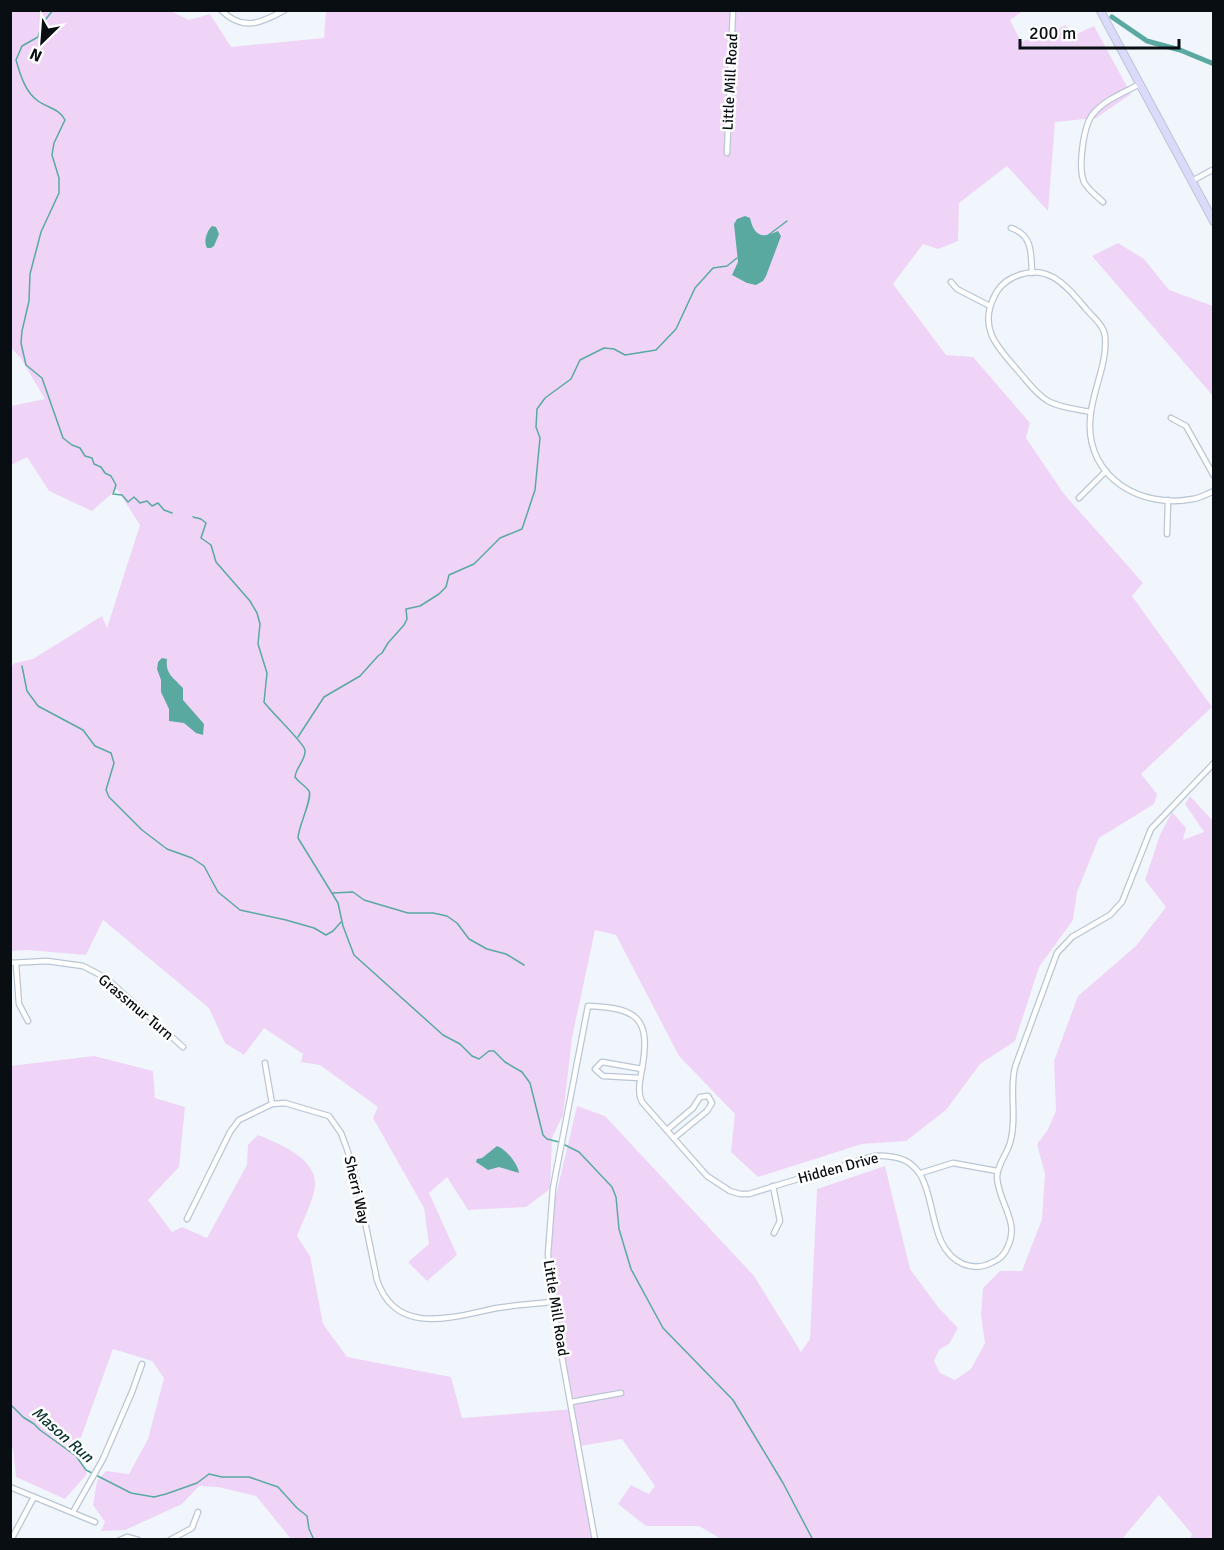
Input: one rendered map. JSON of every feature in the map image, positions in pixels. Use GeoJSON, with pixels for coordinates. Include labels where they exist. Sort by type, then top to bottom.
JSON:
{"type":"FeatureCollection","features":[{"type":"Feature","properties":{"kind":"main road"},"geometry":{"type":"LineString","coordinates":[[1100,10],[1214,222]]}},
{"type":"Feature","properties":{"kind":"street"},"geometry":{"type":"LineString","coordinates":[[221,10],[240,23],[260,23],[285,10]]}},
{"type":"Feature","properties":{"kind":"street","name":"Little Mill Road"},"geometry":{"type":"LineString","coordinates":[[727,153],[733,10]]}},
{"type":"Feature","properties":{"kind":"street"},"geometry":{"type":"LineString","coordinates":[[1103,202],[1087,187],[1082,172],[1083,150],[1089,122],[1093,114],[1101,107],[1140,84]]}},
{"type":"Feature","properties":{"kind":"street"},"geometry":{"type":"LineString","coordinates":[[1192,181],[1214,169]]}},
{"type":"Feature","properties":{"kind":"street"},"geometry":{"type":"LineString","coordinates":[[1011,228],[1025,236],[1030,244],[1032,273]]}},
{"type":"Feature","properties":{"kind":"street"},"geometry":{"type":"LineString","coordinates":[[1091,412],[1055,404],[1037,392],[991,336],[988,323],[990,306],[1000,287],[1011,278],[1032,273],[1048,274],[1059,279],[1104,331],[1105,349],[1090,420],[1092,442],[1097,458],[1106,471],[1128,491],[1146,498],[1196,499],[1214,491]]}},
{"type":"Feature","properties":{"kind":"street"},"geometry":{"type":"LineString","coordinates":[[951,282],[957,289],[990,306]]}},
{"type":"Feature","properties":{"kind":"street"},"geometry":{"type":"LineString","coordinates":[[1171,418],[1186,426],[1214,476]]}},
{"type":"Feature","properties":{"kind":"street"},"geometry":{"type":"LineString","coordinates":[[1079,498],[1106,471]]}},
{"type":"Feature","properties":{"kind":"street"},"geometry":{"type":"LineString","coordinates":[[1167,534],[1168,500]]}},
{"type":"Feature","properties":{"kind":"street"},"geometry":{"type":"LineString","coordinates":[[997,1171],[953,1163],[921,1173],[940,1238],[948,1253],[961,1263],[975,1267],[985,1266],[1005,1254],[1012,1239],[1013,1227],[999,1188],[997,1171],[1011,1142],[1014,1127],[1012,1083],[1015,1067],[1058,953],[1072,937],[1110,915],[1122,902],[1129,890],[1151,829],[1212,766]]}},
{"type":"Feature","properties":{"kind":"street","name":"Grassmur Turn"},"geometry":{"type":"LineString","coordinates":[[13,963],[47,961],[83,966],[106,978],[183,1047]]}},
{"type":"Feature","properties":{"kind":"street"},"geometry":{"type":"LineString","coordinates":[[13,963],[19,1004],[28,1021]]}},
{"type":"Feature","properties":{"kind":"street","name":"Little Mill Road"},"geometry":{"type":"LineString","coordinates":[[588,1006],[553,1188],[548,1242],[548,1274],[595,1539]]}},
{"type":"Feature","properties":{"kind":"street","name":"Hidden Drive"},"geometry":{"type":"LineString","coordinates":[[588,1006],[621,1009],[637,1020],[645,1034],[646,1041],[640,1078],[642,1102],[707,1176],[722,1187],[740,1194],[875,1156],[899,1158],[907,1161],[921,1173]]}},
{"type":"Feature","properties":{"kind":"street"},"geometry":{"type":"LineString","coordinates":[[640,1078],[603,1076],[595,1069],[602,1062],[642,1068]]}},
{"type":"Feature","properties":{"kind":"street"},"geometry":{"type":"LineString","coordinates":[[187,1220],[230,1132],[239,1120],[272,1104],[265,1063]]}},
{"type":"Feature","properties":{"kind":"street"},"geometry":{"type":"LineString","coordinates":[[667,1130],[693,1108],[700,1097],[708,1096],[712,1104],[707,1111],[674,1138]]}},
{"type":"Feature","properties":{"kind":"street","name":"Sherri Way"},"geometry":{"type":"LineString","coordinates":[[272,1104],[285,1103],[329,1116],[341,1133],[356,1178],[377,1280],[381,1292],[395,1308],[409,1316],[435,1320],[511,1306],[552,1302]]}},
{"type":"Feature","properties":{"kind":"street"},"geometry":{"type":"LineString","coordinates":[[773,1186],[780,1221],[774,1233]]}},
{"type":"Feature","properties":{"kind":"street"},"geometry":{"type":"LineString","coordinates":[[73,1512],[103,1459],[142,1364]]}},
{"type":"Feature","properties":{"kind":"street"},"geometry":{"type":"LineString","coordinates":[[571,1402],[621,1393]]}},
{"type":"Feature","properties":{"kind":"street"},"geometry":{"type":"LineString","coordinates":[[10,1487],[95,1522]]}},
{"type":"Feature","properties":{"kind":"street"},"geometry":{"type":"LineString","coordinates":[[11,1539],[34,1497]]}},
{"type":"Feature","properties":{"kind":"street"},"geometry":{"type":"LineString","coordinates":[[170,1539],[192,1528],[198,1512]]}},
{"type":"Feature","properties":{"kind":"street"},"geometry":{"type":"LineString","coordinates":[[120,1539],[127,1537],[138,1539]]}},
{"type":"Feature","properties":{"kind":"shaded area"},"geometry":{"type":"Polygon","coordinates":[[[169,10],[189,20],[210,14],[231,47],[324,38],[326,10],[1023,11],[1010,20],[1021,42],[1066,25],[1072,36],[1094,26],[1131,94],[1096,118],[1055,122],[1048,211],[1007,166],[959,203],[958,241],[938,249],[923,244],[893,284],[946,355],[973,357],[1030,423],[1026,438],[1064,494],[1143,583],[1132,596],[1212,707],[1141,774],[1157,794],[1154,804],[1099,838],[1077,892],[1073,920],[1039,967],[1015,1041],[980,1064],[946,1110],[906,1141],[862,1144],[758,1177],[731,1152],[735,1114],[679,1056],[616,935],[595,930],[572,1038],[563,1115],[552,1138],[550,1189],[526,1207],[468,1210],[447,1177],[429,1193],[457,1255],[427,1281],[408,1262],[429,1244],[424,1208],[373,1118],[378,1107],[320,1065],[301,1062],[303,1054],[264,1028],[244,1055],[225,1043],[209,1008],[103,920],[86,955],[28,950],[11,951],[11,666],[33,659],[102,616],[107,628],[140,525],[117,489],[92,511],[49,491],[27,457],[11,465],[11,406],[45,399],[20,357],[11,348],[11,11],[169,10]]]}},
{"type":"Feature","properties":{"kind":"shaded area"},"geometry":{"type":"Polygon","coordinates":[[[745,216],[750,218],[756,232],[767,235],[778,231],[781,236],[766,276],[756,285],[732,275],[738,262],[734,224],[737,219],[745,216]]]}},
{"type":"Feature","properties":{"kind":"shaded area"},"geometry":{"type":"Polygon","coordinates":[[[212,226],[216,227],[219,234],[214,246],[207,248],[206,236],[212,226]]]}},
{"type":"Feature","properties":{"kind":"shaded area"},"geometry":{"type":"Polygon","coordinates":[[[1118,243],[1144,259],[1169,290],[1213,306],[1213,396],[1092,256],[1118,243]]]}},
{"type":"Feature","properties":{"kind":"shaded area"},"geometry":{"type":"Polygon","coordinates":[[[162,658],[167,659],[169,672],[183,688],[183,700],[204,724],[203,735],[196,733],[184,723],[169,721],[169,709],[161,692],[161,680],[157,669],[158,662],[162,658]]]}},
{"type":"Feature","properties":{"kind":"shaded area"},"geometry":{"type":"Polygon","coordinates":[[[1190,796],[1214,822],[1213,1539],[1190,1539],[1192,1534],[1159,1495],[1122,1539],[721,1539],[699,1526],[646,1526],[618,1504],[631,1485],[649,1494],[655,1486],[622,1439],[580,1446],[597,1539],[291,1539],[256,1496],[218,1487],[199,1486],[182,1504],[125,1530],[101,1531],[105,1522],[93,1505],[97,1481],[106,1471],[129,1474],[148,1439],[164,1378],[152,1361],[113,1349],[76,1451],[87,1474],[65,1499],[16,1477],[13,1449],[10,1447],[10,1066],[94,1056],[153,1071],[155,1098],[185,1107],[179,1167],[148,1200],[172,1232],[182,1227],[207,1238],[247,1165],[248,1145],[258,1135],[286,1148],[304,1160],[314,1176],[315,1186],[297,1236],[310,1256],[323,1324],[347,1357],[451,1377],[462,1418],[574,1409],[545,1242],[577,1106],[605,1116],[754,1276],[801,1352],[810,1339],[817,1189],[885,1166],[910,1269],[938,1307],[958,1328],[949,1344],[939,1350],[934,1361],[940,1373],[955,1380],[971,1369],[985,1343],[981,1315],[983,1288],[1000,1271],[1022,1271],[1042,1219],[1045,1174],[1037,1144],[1047,1131],[1056,1111],[1054,1061],[1078,996],[1136,946],[1166,907],[1145,880],[1160,835],[1172,812],[1186,828],[1183,840],[1204,832],[1185,804],[1190,796]]]}},
{"type":"Feature","properties":{"kind":"shaded area"},"geometry":{"type":"Polygon","coordinates":[[[497,1146],[511,1157],[519,1173],[499,1167],[488,1170],[476,1162],[497,1146]]]}},
{"type":"Feature","properties":{"kind":"waterway"},"geometry":{"type":"LineString","coordinates":[[53,10],[42,24],[38,37],[22,46],[16,60],[24,82],[33,97],[60,113],[65,120],[54,143],[52,155],[59,178],[59,193],[41,232],[30,274],[29,301],[21,343],[26,365],[42,378],[63,438],[80,448],[85,456],[92,458],[94,464],[111,476],[116,485],[113,494],[122,495],[128,502],[134,497],[140,503],[147,501],[152,506],[158,503],[164,510],[172,513]]}},
{"type":"Feature","properties":{"kind":"waterway"},"geometry":{"type":"LineString","coordinates":[[1112,17],[1147,41],[1180,50],[1214,64]]}},
{"type":"Feature","properties":{"kind":"waterway"},"geometry":{"type":"LineString","coordinates":[[767,236],[787,221]]}},
{"type":"Feature","properties":{"kind":"waterway"},"geometry":{"type":"LineString","coordinates":[[298,737],[324,697],[360,676],[382,653],[404,625],[407,619],[406,609],[420,606],[439,594],[446,587],[449,575],[474,564],[500,538],[522,529],[535,490],[540,438],[536,427],[537,409],[545,398],[571,379],[580,360],[604,348],[614,349],[625,355],[656,350],[676,329],[695,288],[713,268],[727,266],[737,258]]}},
{"type":"Feature","properties":{"kind":"waterway"},"geometry":{"type":"LineString","coordinates":[[193,517],[206,523],[201,538],[211,545],[216,562],[250,601],[257,613],[260,624],[258,644],[267,673],[264,702],[305,750],[295,777],[310,795],[298,838],[338,903],[343,926],[354,955],[443,1035],[460,1044],[472,1056],[479,1059],[489,1051],[494,1051],[505,1062],[522,1072],[530,1083],[543,1135],[547,1139],[559,1142]]}},
{"type":"Feature","properties":{"kind":"waterway"},"geometry":{"type":"LineString","coordinates":[[22,666],[27,691],[38,706],[83,730],[95,746],[111,753],[114,763],[106,790],[109,797],[142,830],[167,849],[192,858],[204,866],[218,892],[240,910],[314,928],[326,935],[341,922]]}},
{"type":"Feature","properties":{"kind":"waterway"},"geometry":{"type":"LineString","coordinates":[[333,893],[353,892],[364,900],[408,913],[433,913],[447,916],[457,923],[469,939],[487,949],[506,954],[524,965]]}},
{"type":"Feature","properties":{"kind":"waterway"},"geometry":{"type":"LineString","coordinates":[[563,1144],[579,1152],[612,1187],[616,1197],[619,1229],[631,1269],[663,1328],[733,1400],[783,1483],[813,1540]]}},
{"type":"Feature","properties":{"kind":"waterway","name":"Mason Run"},"geometry":{"type":"LineString","coordinates":[[10,1404],[23,1417],[76,1456],[86,1470],[131,1493],[154,1497],[197,1483],[209,1474],[222,1477],[249,1477],[278,1487],[307,1516],[314,1540]]}}]}
